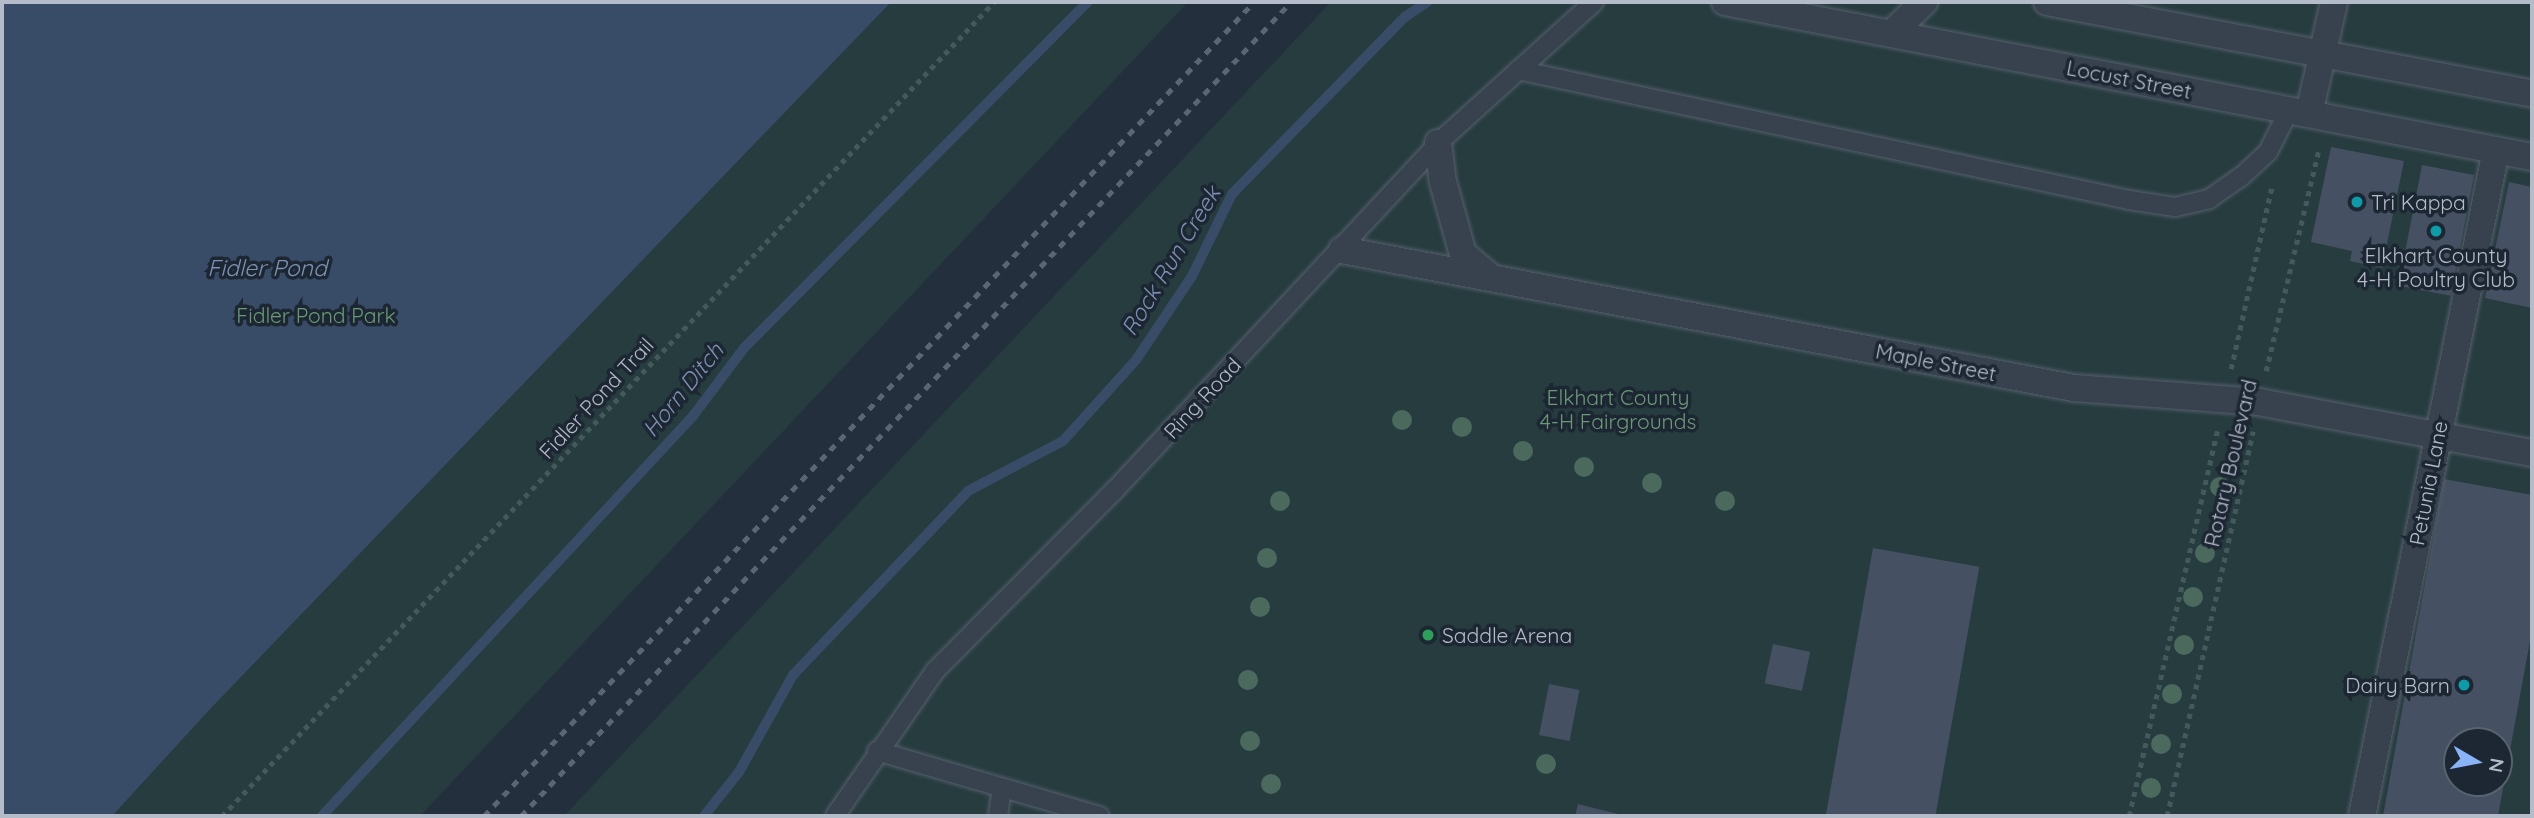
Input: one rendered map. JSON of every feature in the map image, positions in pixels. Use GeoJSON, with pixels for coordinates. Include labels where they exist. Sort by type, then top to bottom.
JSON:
{"type":"FeatureCollection","features":[{"type":"Feature","properties":{"kind":"street","name":"Locust Street"},"geometry":{"type":"LineString","coordinates":[[1725,2],[2532,157]]}},
{"type":"Feature","properties":{"kind":"street"},"geometry":{"type":"LineString","coordinates":[[1892,33],[1924,2]]}},
{"type":"Feature","properties":{"kind":"street"},"geometry":{"type":"LineString","coordinates":[[2047,2],[2532,94]]}},
{"type":"Feature","properties":{"kind":"street"},"geometry":{"type":"LineString","coordinates":[[2308,114],[2334,2]]}},
{"type":"Feature","properties":{"kind":"street"},"geometry":{"type":"LineString","coordinates":[[1438,143],[1443,182],[1463,254],[1492,278]]}},
{"type":"Feature","properties":{"kind":"street","name":"Petunia Lane"},"geometry":{"type":"LineString","coordinates":[[2362,816],[2496,150]]}},
{"type":"Feature","properties":{"kind":"street","name":"Maple Street"},"geometry":{"type":"LineString","coordinates":[[1342,250],[2074,388],[2259,402],[2532,453]]}},
{"type":"Feature","properties":{"kind":"lane","name":"Ring Road"},"geometry":{"type":"LineString","coordinates":[[835,816],[877,751],[935,671],[1114,491],[1342,250],[1438,143],[1594,2]]}},
{"type":"Feature","properties":{"kind":"lane"},"geometry":{"type":"LineString","coordinates":[[1518,71],[2129,200],[2175,206],[2209,199],[2241,177],[2308,114]]}},
{"type":"Feature","properties":{"kind":"lane"},"geometry":{"type":"LineString","coordinates":[[877,751],[1100,816]]}},
{"type":"Feature","properties":{"kind":"lane"},"geometry":{"type":"LineString","coordinates":[[998,816],[1002,788]]}},
{"type":"Feature","properties":{"kind":"path","name":"Fidler Pond Trail"},"geometry":{"type":"LineString","coordinates":[[222,816],[994,2]]}},
{"type":"Feature","properties":{"kind":"path","name":"Rotary Boulevard"},"geometry":{"type":"LineString","coordinates":[[2167,816],[2259,402],[2308,114]]}},
{"type":"Feature","properties":{"kind":"path"},"geometry":{"type":"LineString","coordinates":[[2129,816],[2275,175]]}},
{"type":"Feature","properties":{"kind":"green space","name":"Fidler Pond"},"geometry":{"type":"Polygon","coordinates":[[[2,2],[1188,2],[420,816],[2,816],[2,2]]]}},
{"type":"Feature","properties":{"kind":"green space","name":"Elkhart County 4-H Fairgrounds"},"geometry":{"type":"Polygon","coordinates":[[[1331,2],[2532,2],[2532,816],[564,816],[1331,2]]]}},
{"type":"Feature","properties":{"kind":"water","name":"Fidler Pond"},"geometry":{"type":"Polygon","coordinates":[[[2,2],[891,2],[211,708],[112,816],[2,816],[2,2]]]}},
{"type":"Feature","properties":{"kind":"building","name":"Tri Kappa"},"geometry":{"type":"Polygon","coordinates":[[[2331,147],[2404,161],[2382,268],[2350,261],[2352,251],[2311,242],[2331,147]]]}},
{"type":"Feature","properties":{"kind":"building","name":"Elkhart County 4-H Poultry Club"},"geometry":{"type":"Polygon","coordinates":[[[2422,165],[2474,175],[2451,296],[2399,286],[2422,165]]]}},
{"type":"Feature","properties":{"kind":"building"},"geometry":{"type":"Polygon","coordinates":[[[2509,182],[2532,187],[2532,308],[2485,298],[2509,182]]]}},
{"type":"Feature","properties":{"kind":"building","name":"Dairy Barn"},"geometry":{"type":"Polygon","coordinates":[[[2444,479],[2532,495],[2532,630],[2513,734],[2513,727],[2443,727],[2443,797],[2501,797],[2498,816],[2383,816],[2444,479]]]}},
{"type":"Feature","properties":{"kind":"building"},"geometry":{"type":"Polygon","coordinates":[[[1873,548],[1979,567],[1935,816],[1826,816],[1873,548]]]}},
{"type":"Feature","properties":{"kind":"building"},"geometry":{"type":"Polygon","coordinates":[[[1773,644],[1810,652],[1802,691],[1765,683],[1773,644]]]}},
{"type":"Feature","properties":{"kind":"building"},"geometry":{"type":"Polygon","coordinates":[[[1549,684],[1579,690],[1570,741],[1539,735],[1549,684]]]}},
{"type":"Feature","properties":{"kind":"building"},"geometry":{"type":"Polygon","coordinates":[[[1578,804],[1622,815],[1622,816],[1575,816],[1578,804]]]}},
{"type":"Feature","properties":{"kind":"waterway","name":"Horn Ditch"},"geometry":{"type":"LineString","coordinates":[[322,816],[693,416],[744,348],[1087,2]]}},
{"type":"Feature","properties":{"kind":"waterway","name":"Rock Run Creek"},"geometry":{"type":"LineString","coordinates":[[704,816],[739,772],[793,675],[968,491],[1063,441],[1136,360],[1192,276],[1232,194],[1405,17],[1427,2]]}},
{"type":"Feature","properties":{"kind":"railway"},"geometry":{"type":"LineString","coordinates":[[484,816],[1254,2]]}},
{"type":"Feature","properties":{"kind":"railway"},"geometry":{"type":"LineString","coordinates":[[521,816],[1291,2]]}},
{"type":"Feature","properties":{"kind":"place","name":"Tri Kappa"},"geometry":{"type":"Point","coordinates":[2357,202]}},
{"type":"Feature","properties":{"kind":"place","name":"Elkhart County 4-H Poultry Club"},"geometry":{"type":"Point","coordinates":[2436,231]}},
{"type":"Feature","properties":{"kind":"place","name":"Saddle Arena"},"geometry":{"type":"Point","coordinates":[1428,635]}},
{"type":"Feature","properties":{"kind":"place","name":"Dairy Barn"},"geometry":{"type":"Point","coordinates":[2464,685]}},
{"type":"Feature","properties":{"kind":"park label","name":"Fidler Pond Park"},"geometry":{"type":"Point","coordinates":[316,315]}}]}
